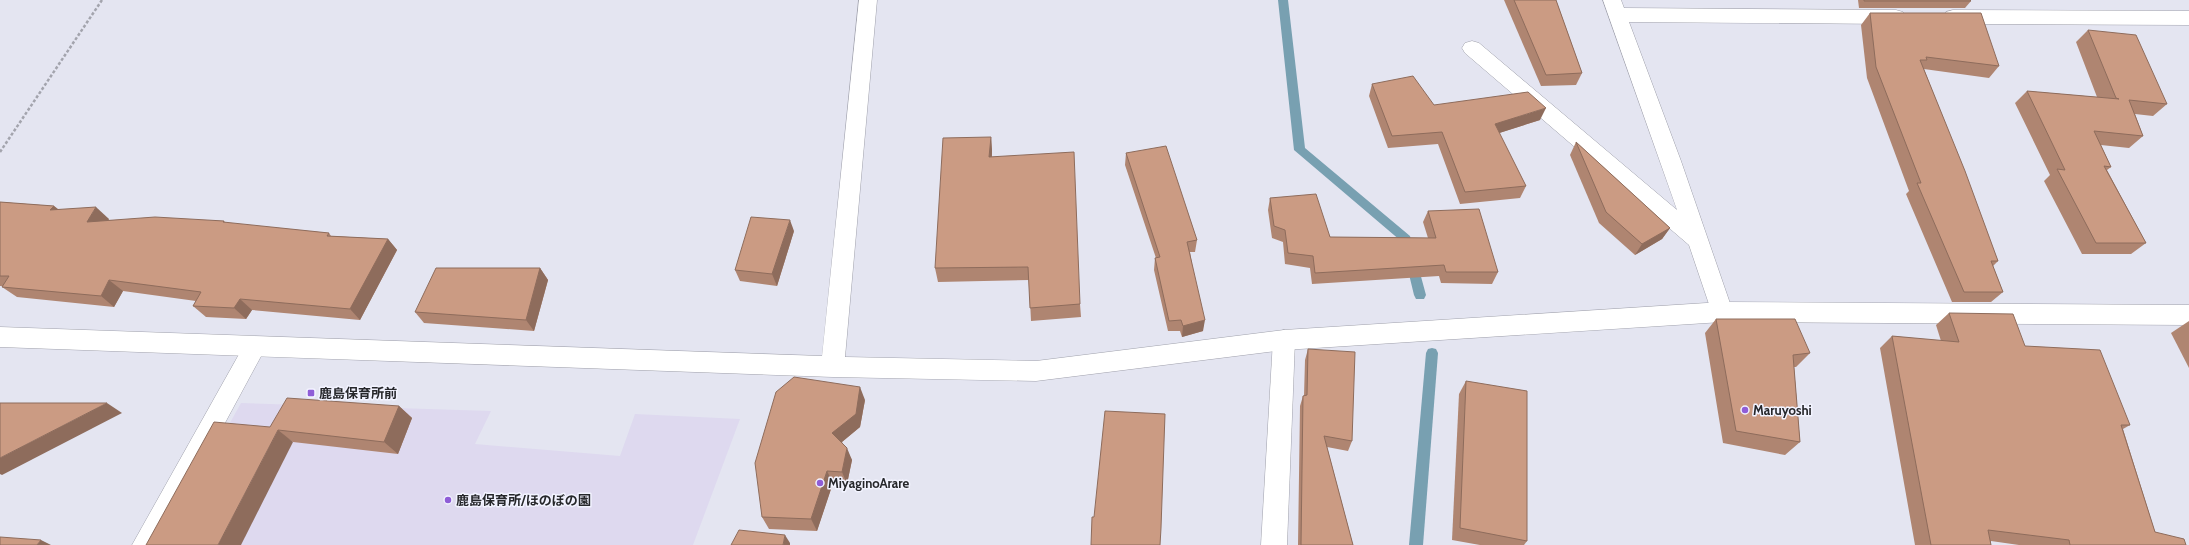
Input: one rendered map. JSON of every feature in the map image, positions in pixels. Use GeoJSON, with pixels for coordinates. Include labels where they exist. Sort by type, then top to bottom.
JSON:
{"type":"FeatureCollection","features":[{"type":"Feature","properties":{"kind":"street"},"geometry":{"type":"LineString","coordinates":[[833,367],[868,0]]}},
{"type":"Feature","properties":{"kind":"street"},"geometry":{"type":"LineString","coordinates":[[2024,0],[2035,18]]}},
{"type":"Feature","properties":{"kind":"street"},"geometry":{"type":"LineString","coordinates":[[1722,312],[1615,8],[1924,17],[2189,18]]}},
{"type":"Feature","properties":{"kind":"street"},"geometry":{"type":"LineString","coordinates":[[1472,48],[1697,239]]}},
{"type":"Feature","properties":{"kind":"street"},"geometry":{"type":"LineString","coordinates":[[0,337],[833,367],[1036,370],[1284,340],[1722,312],[2084,312],[2189,316]]}},
{"type":"Feature","properties":{"kind":"street"},"geometry":{"type":"LineString","coordinates":[[1274,545],[1284,340]]}},
{"type":"Feature","properties":{"kind":"street"},"geometry":{"type":"LineString","coordinates":[[145,545],[255,347]]}},
{"type":"Feature","properties":{"kind":"path"},"geometry":{"type":"LineString","coordinates":[[0,152],[102,0]]}},
{"type":"Feature","properties":{"kind":"shaded area","name":"鹿島保育所/ほのぼの園"},"geometry":{"type":"Polygon","coordinates":[[[241,403],[491,411],[475,444],[620,456],[635,414],[740,419],[693,545],[162,545],[241,403]]]}},
{"type":"Feature","properties":{"kind":"building"},"geometry":{"type":"Polygon","coordinates":[[[1514,0],[1556,0],[1582,73],[1546,75],[1514,0]]]}},
{"type":"Feature","properties":{"kind":"building"},"geometry":{"type":"Polygon","coordinates":[[[1970,0],[1971,1],[1864,1],[1970,0]]]}},
{"type":"Feature","properties":{"kind":"building"},"geometry":{"type":"Polygon","coordinates":[[[1870,13],[1981,13],[1999,66],[1926,57],[1927,60],[1920,60],[1965,171],[1998,261],[1991,261],[2003,292],[1964,292],[1917,183],[1921,183],[1876,67],[1870,13]]]}},
{"type":"Feature","properties":{"kind":"building"},"geometry":{"type":"Polygon","coordinates":[[[2088,30],[2136,35],[2167,104],[2129,100],[2143,136],[2094,131],[2111,167],[2104,166],[2146,243],[2096,243],[2057,169],[2065,170],[2027,91],[2119,99],[2116,98],[2088,30]]]}},
{"type":"Feature","properties":{"kind":"building"},"geometry":{"type":"Polygon","coordinates":[[[1413,76],[1434,105],[1528,92],[1546,108],[1495,124],[1526,186],[1465,192],[1442,132],[1392,136],[1372,84],[1413,76]]]}},
{"type":"Feature","properties":{"kind":"building"},"geometry":{"type":"Polygon","coordinates":[[[991,137],[989,157],[1074,152],[1080,304],[1030,308],[1028,267],[935,268],[943,138],[991,137]]]}},
{"type":"Feature","properties":{"kind":"building"},"geometry":{"type":"Polygon","coordinates":[[[1576,142],[1670,228],[1642,244],[1606,212],[1576,142]]]}},
{"type":"Feature","properties":{"kind":"building"},"geometry":{"type":"Polygon","coordinates":[[[1166,146],[1197,240],[1187,242],[1205,320],[1183,326],[1181,320],[1169,321],[1155,258],[1160,257],[1126,153],[1166,146]]]}},
{"type":"Feature","properties":{"kind":"building"},"geometry":{"type":"Polygon","coordinates":[[[1316,194],[1330,237],[1436,238],[1428,211],[1479,209],[1498,272],[1446,272],[1444,265],[1315,273],[1313,256],[1288,253],[1285,230],[1274,226],[1270,198],[1316,194]]]}},
{"type":"Feature","properties":{"kind":"building"},"geometry":{"type":"Polygon","coordinates":[[[0,202],[54,206],[50,210],[96,207],[87,222],[155,217],[224,221],[223,222],[329,233],[327,236],[388,239],[350,309],[240,299],[234,308],[193,306],[201,292],[109,280],[101,296],[2,287],[9,276],[0,276],[0,202]]]}},
{"type":"Feature","properties":{"kind":"building"},"geometry":{"type":"Polygon","coordinates":[[[751,217],[790,220],[772,274],[735,270],[751,217]]]}},
{"type":"Feature","properties":{"kind":"building"},"geometry":{"type":"Polygon","coordinates":[[[436,268],[540,268],[526,320],[415,312],[436,268]]]}},
{"type":"Feature","properties":{"kind":"building"},"geometry":{"type":"Polygon","coordinates":[[[1949,313],[2013,314],[2025,346],[2100,350],[2130,425],[2121,425],[2155,532],[2184,539],[2186,545],[2070,545],[2069,540],[1988,530],[1991,545],[1931,545],[1892,336],[1959,342],[1949,313]]]}},
{"type":"Feature","properties":{"kind":"building"},"geometry":{"type":"Polygon","coordinates":[[[1716,319],[1795,319],[1810,353],[1793,355],[1800,442],[1736,431],[1716,319]]]}},
{"type":"Feature","properties":{"kind":"building"},"geometry":{"type":"Polygon","coordinates":[[[1308,349],[1355,352],[1352,441],[1324,436],[1353,545],[1301,545],[1303,396],[1307,395],[1308,349]]]}},
{"type":"Feature","properties":{"kind":"building"},"geometry":{"type":"Polygon","coordinates":[[[794,377],[860,387],[856,414],[832,433],[847,448],[842,472],[827,471],[811,519],[762,517],[755,463],[776,392],[794,377]]]}},
{"type":"Feature","properties":{"kind":"building"},"geometry":{"type":"Polygon","coordinates":[[[1466,381],[1527,391],[1527,541],[1460,528],[1466,381]]]}},
{"type":"Feature","properties":{"kind":"building"},"geometry":{"type":"Polygon","coordinates":[[[287,398],[399,406],[384,442],[278,430],[218,545],[146,545],[214,422],[270,427],[287,398]]]}},
{"type":"Feature","properties":{"kind":"building"},"geometry":{"type":"Polygon","coordinates":[[[0,403],[107,403],[0,458],[0,403]]]}},
{"type":"Feature","properties":{"kind":"building"},"geometry":{"type":"Polygon","coordinates":[[[1105,411],[1165,414],[1160,545],[1091,545],[1092,517],[1094,517],[1105,411]]]}},
{"type":"Feature","properties":{"kind":"building"},"geometry":{"type":"Polygon","coordinates":[[[739,530],[785,535],[783,545],[731,545],[739,530]]]}},
{"type":"Feature","properties":{"kind":"building"},"geometry":{"type":"Polygon","coordinates":[[[0,537],[41,540],[37,545],[0,545],[0,537]]]}},
{"type":"Feature","properties":{"kind":"waterway"},"geometry":{"type":"LineString","coordinates":[[1283,0],[1300,150],[1406,239],[1420,295]]}},
{"type":"Feature","properties":{"kind":"waterway"},"geometry":{"type":"LineString","coordinates":[[1416,545],[1432,353]]}},
{"type":"Feature","properties":{"kind":"place","name":"鹿島保育所前"},"geometry":{"type":"Point","coordinates":[311,393]}},
{"type":"Feature","properties":{"kind":"place","name":"Maruyoshi"},"geometry":{"type":"Point","coordinates":[1745,410]}},
{"type":"Feature","properties":{"kind":"place","name":"MiyaginoArare"},"geometry":{"type":"Point","coordinates":[820,483]}},
{"type":"Feature","properties":{"kind":"place","name":"鹿島保育所/ほのぼの園"},"geometry":{"type":"Point","coordinates":[448,500]}}]}
